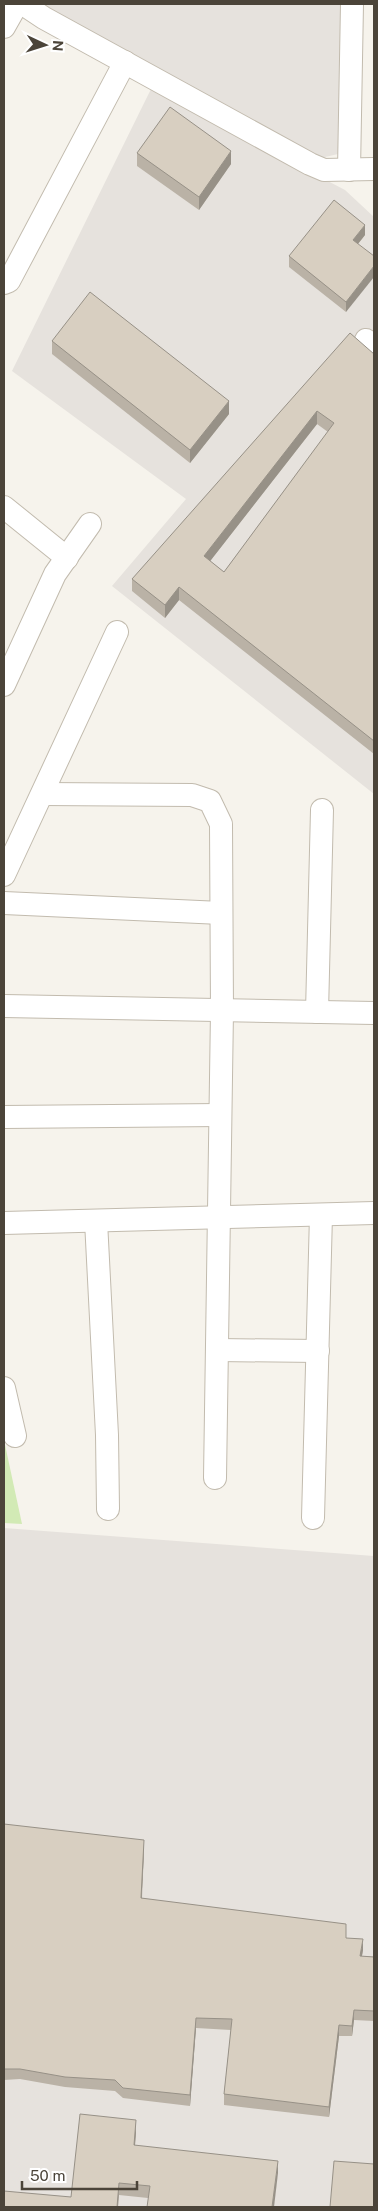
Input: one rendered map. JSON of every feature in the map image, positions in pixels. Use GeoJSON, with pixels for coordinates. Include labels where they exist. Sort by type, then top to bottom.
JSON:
{"type":"FeatureCollection","features":[{"type":"Feature","properties":{"kind":"street"},"geometry":{"type":"LineString","coordinates":[[4,27],[17,4]]}},
{"type":"Feature","properties":{"kind":"street"},"geometry":{"type":"LineString","coordinates":[[23,4],[310,164],[324,170],[374,169]]}},
{"type":"Feature","properties":{"kind":"street"},"geometry":{"type":"LineString","coordinates":[[349,170],[352,4]]}},
{"type":"Feature","properties":{"kind":"street"},"geometry":{"type":"LineString","coordinates":[[4,283],[9,281],[125,62]]}},
{"type":"Feature","properties":{"kind":"street"},"geometry":{"type":"LineString","coordinates":[[4,506],[67,558]]}},
{"type":"Feature","properties":{"kind":"street"},"geometry":{"type":"LineString","coordinates":[[4,685],[55,574],[90,524]]}},
{"type":"Feature","properties":{"kind":"street"},"geometry":{"type":"LineString","coordinates":[[4,875],[117,632]]}},
{"type":"Feature","properties":{"kind":"street"},"geometry":{"type":"LineString","coordinates":[[43,794],[192,796],[210,801],[221,824],[222,1011],[215,1478]]}},
{"type":"Feature","properties":{"kind":"street"},"geometry":{"type":"LineString","coordinates":[[317,1012],[322,810]]}},
{"type":"Feature","properties":{"kind":"street"},"geometry":{"type":"LineString","coordinates":[[4,903],[221,913]]}},
{"type":"Feature","properties":{"kind":"street"},"geometry":{"type":"LineString","coordinates":[[4,1006],[374,1013]]}},
{"type":"Feature","properties":{"kind":"street"},"geometry":{"type":"LineString","coordinates":[[4,1117],[220,1115]]}},
{"type":"Feature","properties":{"kind":"street"},"geometry":{"type":"LineString","coordinates":[[4,1223],[374,1213]]}},
{"type":"Feature","properties":{"kind":"street"},"geometry":{"type":"LineString","coordinates":[[314,1518],[321,1214]]}},
{"type":"Feature","properties":{"kind":"street"},"geometry":{"type":"LineString","coordinates":[[96,1221],[108,1509]]}},
{"type":"Feature","properties":{"kind":"street"},"geometry":{"type":"LineString","coordinates":[[217,1350],[318,1351]]}},
{"type":"Feature","properties":{"kind":"street"},"geometry":{"type":"LineString","coordinates":[[4,1388],[15,1436]]}},
{"type":"Feature","properties":{"kind":"shaded area"},"geometry":{"type":"Polygon","coordinates":[[[31,4],[344,4],[338,154],[321,158],[31,4]]]}},
{"type":"Feature","properties":{"kind":"shaded area"},"geometry":{"type":"Polygon","coordinates":[[[151,89],[345,190],[374,217],[374,794],[112,586],[186,499],[12,371],[151,89]]]}},
{"type":"Feature","properties":{"kind":"shaded area"},"geometry":{"type":"Polygon","coordinates":[[[4,1528],[374,1556],[374,2207],[4,2207],[4,1528]]]}},
{"type":"Feature","properties":{"kind":"green space"},"geometry":{"type":"Polygon","coordinates":[[[4,1440],[22,1524],[4,1523],[4,1440]]]}},
{"type":"Feature","properties":{"kind":"building"},"geometry":{"type":"Polygon","coordinates":[[[170,107],[231,151],[199,197],[137,153],[170,107]]]}},
{"type":"Feature","properties":{"kind":"building"},"geometry":{"type":"Polygon","coordinates":[[[334,200],[365,225],[353,240],[374,256],[374,266],[346,302],[289,256],[334,200]]]}},
{"type":"Feature","properties":{"kind":"building"},"geometry":{"type":"Polygon","coordinates":[[[90,292],[229,401],[190,450],[52,341],[90,292]]]}},
{"type":"Feature","properties":{"kind":"building"},"geometry":{"type":"Polygon","coordinates":[[[350,333],[374,354],[374,741],[179,587],[165,605],[132,579],[350,333]],[[317,411],[204,556],[224,572],[334,423],[317,411]]]}},
{"type":"Feature","properties":{"kind":"building"},"geometry":{"type":"Polygon","coordinates":[[[4,1824],[144,1840],[141,1898],[346,1924],[346,1938],[363,1939],[360,1956],[374,1957],[374,2011],[354,2010],[352,2026],[339,2025],[329,2107],[224,2094],[232,2019],[196,2018],[190,2095],[123,2088],[115,2080],[65,2077],[20,2069],[4,2069],[4,1824]]]}},
{"type":"Feature","properties":{"kind":"building"},"geometry":{"type":"Polygon","coordinates":[[[80,2114],[136,2120],[134,2145],[278,2161],[272,2207],[147,2207],[150,2186],[119,2183],[117,2207],[4,2207],[4,2191],[71,2197],[80,2114]]]}},
{"type":"Feature","properties":{"kind":"building"},"geometry":{"type":"Polygon","coordinates":[[[334,2161],[374,2164],[374,2207],[330,2207],[334,2161]]]}}]}
